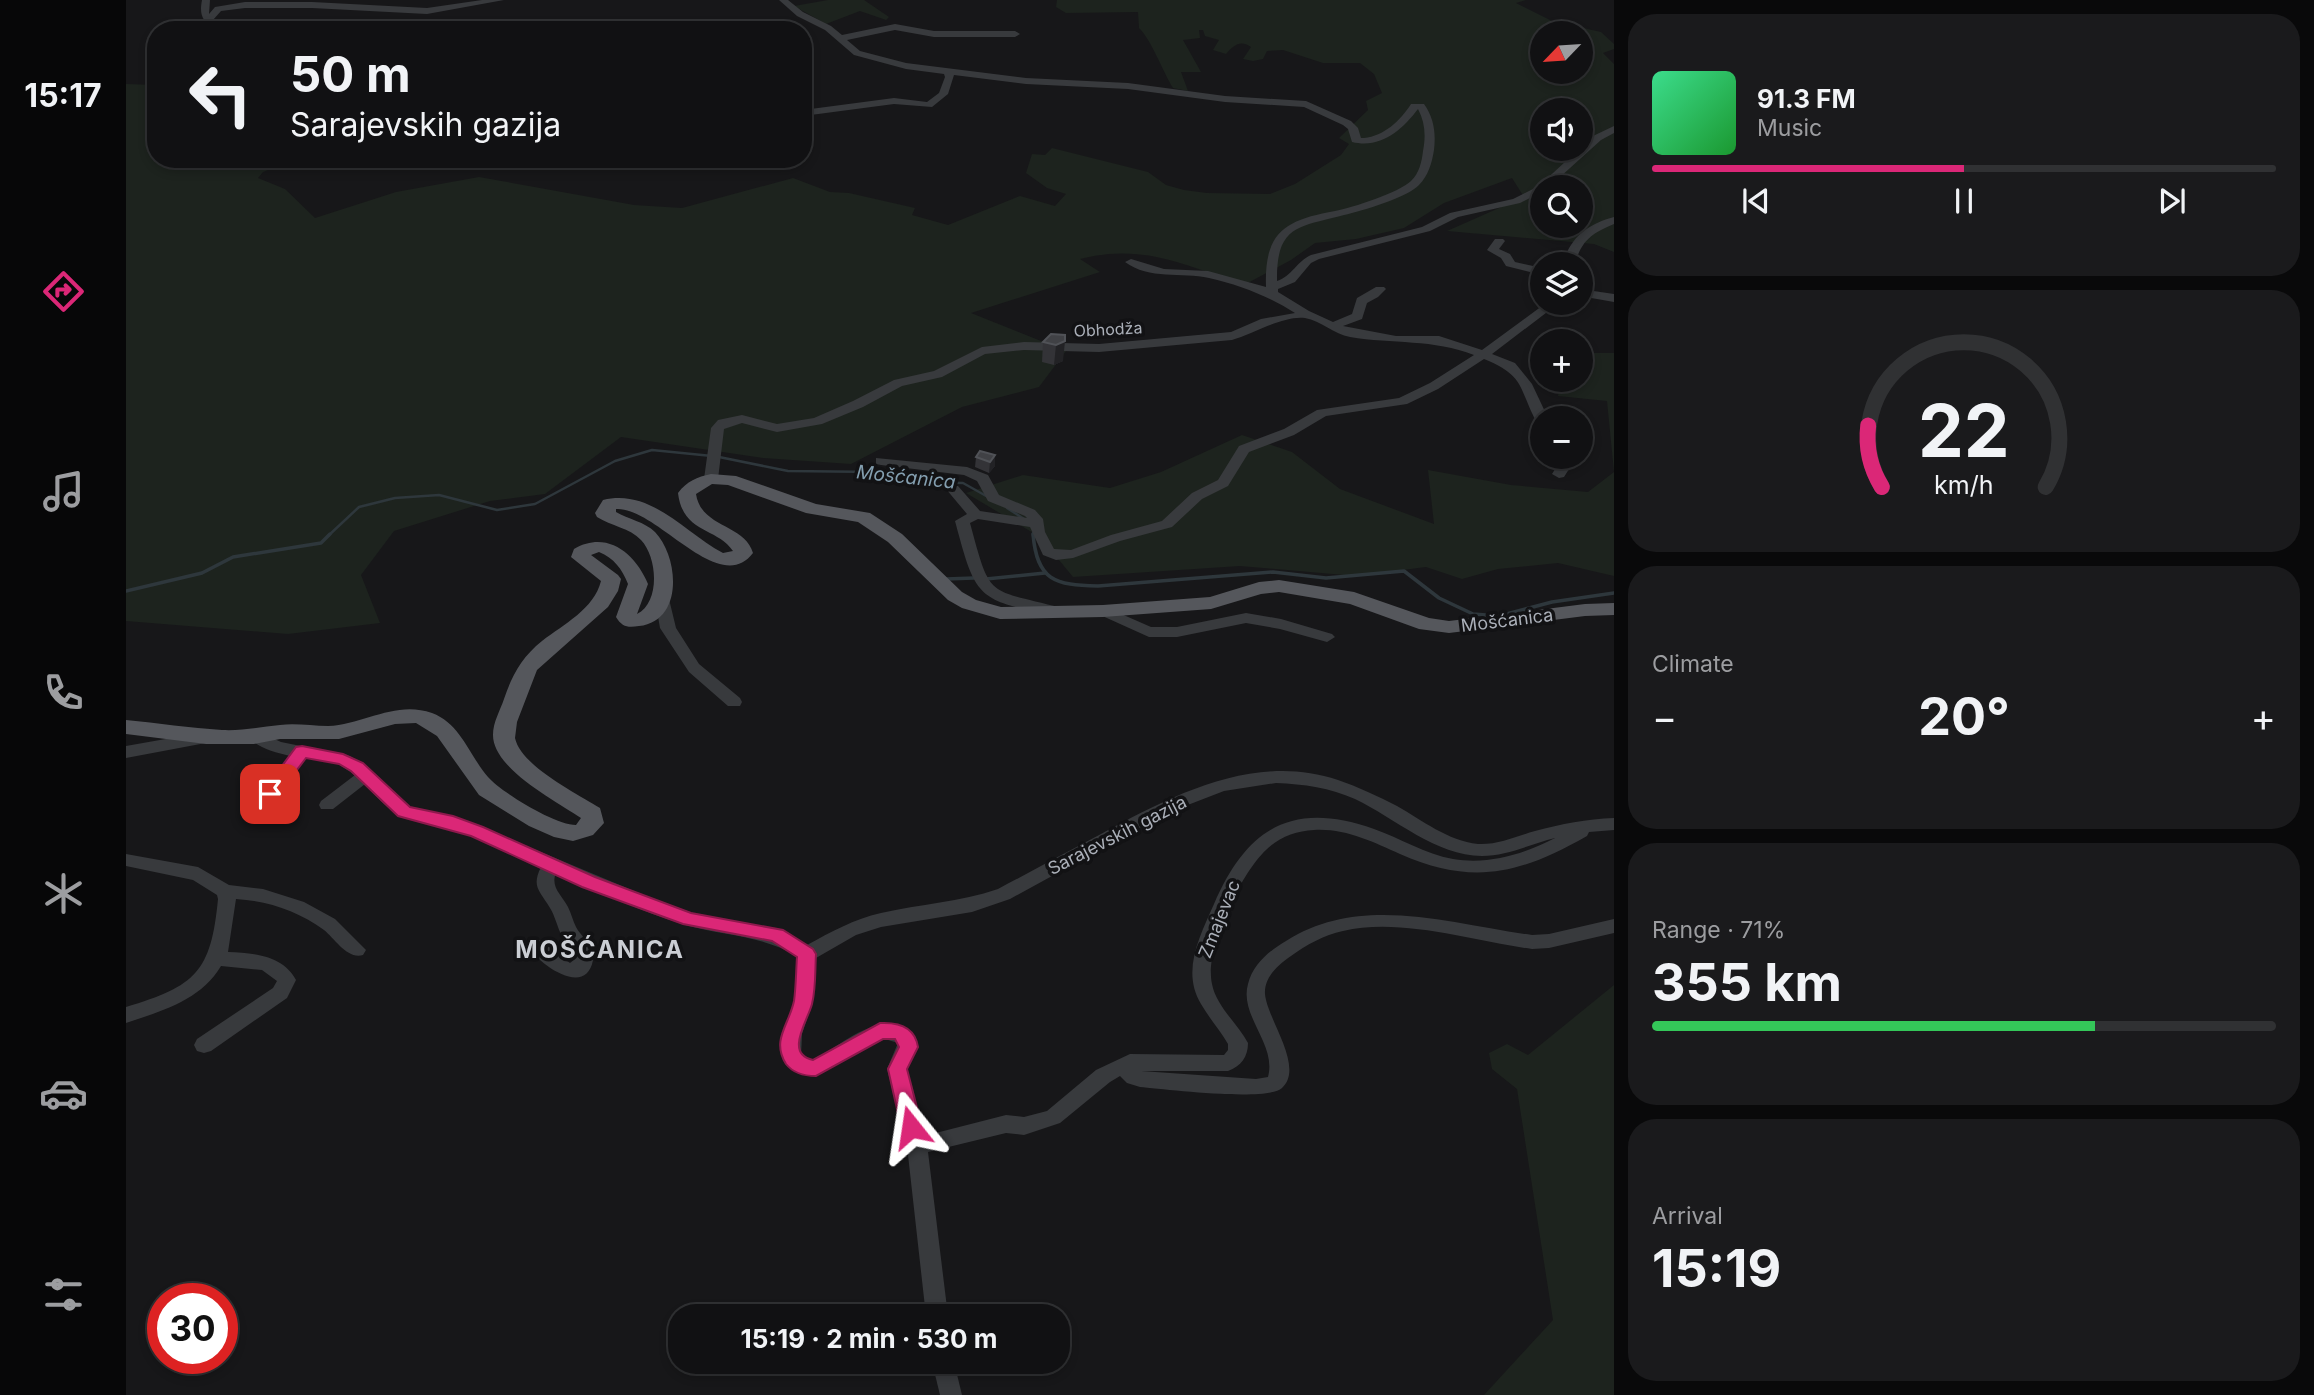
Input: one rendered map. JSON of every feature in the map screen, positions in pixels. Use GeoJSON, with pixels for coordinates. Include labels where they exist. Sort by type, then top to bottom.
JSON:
{"type":"FeatureCollection","features":[{"type":"Feature","properties":{"kind":"main road"},"geometry":{"type":"LineString","coordinates":[[126,727],[207,737],[257,737],[281,732],[336,733],[405,717],[428,719],[452,737],[482,785],[515,807],[561,831],[579,832],[593,823],[592,814],[521,765],[505,744],[504,733],[523,675],[533,660],[596,607],[607,594],[611,579],[581,557],[586,548],[598,546],[608,549],[633,568],[638,584],[626,617],[630,621],[647,620],[653,616],[662,599],[661,566],[655,546],[637,528],[607,516],[604,509],[617,502],[633,504],[711,555],[724,560],[743,553],[741,545],[697,517],[689,507],[686,496],[693,486],[712,473]]}},
{"type":"Feature","properties":{"kind":"main road","name":"Mošćanica"},"geometry":{"type":"LineString","coordinates":[[712,473],[813,509],[863,517],[895,538],[944,587],[969,604],[1000,613],[1103,611],[1210,603],[1259,588],[1279,586],[1354,598],[1426,624],[1449,627],[1585,610],[1614,609]]}},
{"type":"Feature","properties":{"kind":"street"},"geometry":{"type":"LineString","coordinates":[[206,0],[203,9],[207,21],[218,9],[245,5],[312,5],[427,11],[500,0]]}},
{"type":"Feature","properties":{"kind":"street"},"geometry":{"type":"LineString","coordinates":[[215,0],[245,5]]}},
{"type":"Feature","properties":{"kind":"street"},"geometry":{"type":"LineString","coordinates":[[783,0],[800,14],[828,28],[857,54],[948,73],[1026,81],[1128,86],[1225,99],[1306,104],[1347,123],[1353,128],[1356,140],[1361,142],[1368,142],[1392,130],[1410,117],[1414,106],[1421,106],[1430,135],[1428,159],[1413,186],[1343,212],[1315,217],[1290,228],[1274,249],[1270,266],[1272,290]]}},
{"type":"Feature","properties":{"kind":"street"},"geometry":{"type":"LineString","coordinates":[[838,39],[895,27],[934,34],[1015,34]]}},
{"type":"Feature","properties":{"kind":"street"},"geometry":{"type":"LineString","coordinates":[[812,112],[894,101],[929,105],[943,94],[950,77],[948,73]]}},
{"type":"Feature","properties":{"kind":"street"},"geometry":{"type":"LineString","coordinates":[[1555,175],[1597,138],[1614,129]]}},
{"type":"Feature","properties":{"kind":"street"},"geometry":{"type":"LineString","coordinates":[[1272,290],[1291,281],[1307,261],[1315,257],[1426,229],[1454,215],[1516,201],[1530,193]]}},
{"type":"Feature","properties":{"kind":"street"},"geometry":{"type":"LineString","coordinates":[[1572,252],[1574,244],[1591,229],[1614,220]]}},
{"type":"Feature","properties":{"kind":"street"},"geometry":{"type":"LineString","coordinates":[[1499,241],[1493,250],[1506,256],[1510,264],[1530,269]]}},
{"type":"Feature","properties":{"kind":"street"},"geometry":{"type":"LineString","coordinates":[[1131,262],[1163,272],[1208,274],[1272,290],[1305,314],[1366,337],[1439,340],[1516,369],[1536,406]]}},
{"type":"Feature","properties":{"kind":"street"},"geometry":{"type":"LineString","coordinates":[[1333,326],[1358,316],[1361,300],[1374,295],[1380,289]]}},
{"type":"Feature","properties":{"kind":"street"},"geometry":{"type":"LineString","coordinates":[[1593,294],[1614,298]]}},
{"type":"Feature","properties":{"kind":"street","name":"Obhodža"},"geometry":{"type":"LineString","coordinates":[[712,473],[718,428],[723,423],[742,419],[777,428],[817,421],[898,383],[938,374],[982,351],[1024,346],[1099,348],[1231,336],[1249,331],[1265,321],[1305,314]]}},
{"type":"Feature","properties":{"kind":"street"},"geometry":{"type":"LineString","coordinates":[[881,461],[967,471],[983,478],[993,498],[1030,513],[1036,519],[1048,552],[1056,556],[1073,554],[1116,538],[1132,536],[1167,524],[1197,496],[1223,483],[1244,449],[1289,432],[1322,413],[1402,401],[1434,386],[1483,356],[1537,315]]}},
{"type":"Feature","properties":{"kind":"street"},"geometry":{"type":"LineString","coordinates":[[1559,474],[1562,469]]}},
{"type":"Feature","properties":{"kind":"street"},"geometry":{"type":"LineString","coordinates":[[953,489],[976,515]]}},
{"type":"Feature","properties":{"kind":"street"},"geometry":{"type":"LineString","coordinates":[[1036,524],[1017,519],[976,515],[962,521],[971,558],[983,584],[994,594],[1062,612]]}},
{"type":"Feature","properties":{"kind":"street"},"geometry":{"type":"LineString","coordinates":[[662,599],[668,628],[694,668],[734,702]]}},
{"type":"Feature","properties":{"kind":"street"},"geometry":{"type":"LineString","coordinates":[[1103,611],[1149,632],[1177,632],[1246,618],[1327,637]]}},
{"type":"Feature","properties":{"kind":"street"},"geometry":{"type":"LineString","coordinates":[[126,752],[207,737]]}},
{"type":"Feature","properties":{"kind":"street"},"geometry":{"type":"LineString","coordinates":[[257,737],[275,746],[343,759],[357,767],[404,812],[453,823],[629,898],[690,919],[776,935],[807,954],[803,1003],[790,1036],[789,1051],[796,1062],[807,1068],[816,1068],[880,1031],[893,1030],[907,1039],[908,1047],[899,1062],[898,1078],[917,1146],[936,1304]]}},
{"type":"Feature","properties":{"kind":"street"},"geometry":{"type":"LineString","coordinates":[[270,794],[302,751]]}},
{"type":"Feature","properties":{"kind":"street"},"geometry":{"type":"LineString","coordinates":[[327,805],[366,775]]}},
{"type":"Feature","properties":{"kind":"street","name":"Sarajevskih gazija"},"geometry":{"type":"LineString","coordinates":[[807,954],[850,930],[880,920],[972,905],[1004,894],[1161,809],[1183,799],[1261,776],[1313,779],[1365,795],[1445,840],[1480,850],[1504,847],[1566,830],[1614,824]]}},
{"type":"Feature","properties":{"kind":"street","name":"Zmajevac"},"geometry":{"type":"LineString","coordinates":[[917,1146],[1006,1124],[1024,1126],[1046,1119],[1066,1107],[1103,1076],[1137,1061],[1218,1065],[1234,1059],[1238,1053],[1238,1043],[1203,987],[1199,974],[1202,958],[1232,881],[1245,860],[1261,843],[1280,830],[1306,822],[1325,822],[1366,833],[1442,863],[1466,867],[1500,866],[1529,857],[1562,843],[1589,827]]}},
{"type":"Feature","properties":{"kind":"street"},"geometry":{"type":"LineString","coordinates":[[126,860],[198,874],[225,891],[251,892],[294,904],[330,922],[358,950]]}},
{"type":"Feature","properties":{"kind":"street"},"geometry":{"type":"LineString","coordinates":[[536,945],[566,970],[577,970],[584,960],[583,950],[569,932],[559,907],[546,888],[545,877],[551,865]]}},
{"type":"Feature","properties":{"kind":"street"},"geometry":{"type":"LineString","coordinates":[[126,1015],[190,989],[216,958],[224,929],[228,899],[225,891]]}},
{"type":"Feature","properties":{"kind":"street"},"geometry":{"type":"LineString","coordinates":[[1122,1066],[1140,1079],[1256,1087],[1269,1086],[1276,1082],[1280,1069],[1259,1006],[1257,982],[1274,957],[1324,929],[1349,922],[1393,922],[1532,942],[1549,941],[1614,926]]}},
{"type":"Feature","properties":{"kind":"street"},"geometry":{"type":"LineString","coordinates":[[204,1045],[280,993],[287,980],[280,969],[266,963],[216,958]]}},
{"type":"Feature","properties":{"kind":"street"},"geometry":{"type":"LineString","coordinates":[[946,1374],[951,1395]]}},
{"type":"Feature","properties":{"kind":"shaded area"},"geometry":{"type":"Polygon","coordinates":[[[828,0],[864,0],[889,17],[886,20],[860,11],[826,24],[794,6],[828,0]]]}},
{"type":"Feature","properties":{"kind":"shaded area"},"geometry":{"type":"Polygon","coordinates":[[[1057,0],[1526,0],[1516,3],[1552,21],[1530,21],[1530,84],[1593,84],[1593,30],[1601,32],[1614,44],[1614,49],[1603,53],[1614,64],[1614,252],[1594,244],[1447,231],[1524,197],[1512,178],[1444,203],[1404,228],[1356,239],[1315,243],[1291,260],[1244,285],[1163,258],[1124,254],[1080,259],[1100,272],[971,313],[1066,351],[1039,387],[962,407],[851,464],[763,458],[621,437],[545,494],[490,501],[394,531],[361,575],[380,623],[288,634],[126,621],[126,84],[147,85],[147,168],[273,168],[263,172],[258,178],[285,189],[315,218],[396,192],[479,177],[634,205],[682,208],[793,178],[830,192],[849,193],[915,208],[912,215],[948,225],[1020,196],[1055,206],[1066,194],[1047,188],[1026,173],[1032,154],[1045,155],[1052,148],[1148,172],[1166,185],[1184,190],[1270,194],[1295,184],[1341,155],[1349,144],[1339,138],[1368,110],[1366,101],[1382,93],[1374,74],[1360,63],[1323,63],[1283,50],[1267,51],[1263,59],[1243,59],[1251,47],[1240,44],[1226,54],[1213,50],[1219,40],[1205,36],[1203,30],[1199,30],[1200,38],[1183,40],[1201,72],[1181,72],[1188,91],[1173,88],[1153,48],[1139,28],[1138,12],[1066,13],[1056,7],[1057,0]]]}},
{"type":"Feature","properties":{"kind":"shaded area"},"geometry":{"type":"Polygon","coordinates":[[[1593,353],[1614,353],[1614,472],[1607,401],[1558,396],[1559,392],[1593,392],[1593,353]]]}},
{"type":"Feature","properties":{"kind":"shaded area"},"geometry":{"type":"Polygon","coordinates":[[[1242,435],[1292,452],[1340,489],[1434,524],[1428,470],[1511,485],[1588,492],[1614,472],[1614,576],[1558,563],[1498,569],[1462,579],[1426,567],[1356,576],[1240,566],[1073,577],[1040,537],[966,493],[1023,475],[1110,488],[1161,472],[1242,435]]]}},
{"type":"Feature","properties":{"kind":"shaded area"},"geometry":{"type":"Polygon","coordinates":[[[1614,985],[1614,1395],[1484,1395],[1553,1320],[1517,1089],[1492,1069],[1489,1053],[1507,1044],[1528,1055],[1614,985]]]}},
{"type":"Feature","properties":{"kind":"building"},"geometry":{"type":"Polygon","coordinates":[[[1051,334],[1065,335],[1065,341],[1056,345],[1043,342],[1051,334]]]}},
{"type":"Feature","properties":{"kind":"building"},"geometry":{"type":"Polygon","coordinates":[[[980,451],[995,455],[990,462],[976,457],[980,451]]]}},
{"type":"Feature","properties":{"kind":"waterway","name":"Mošćanica"},"geometry":{"type":"LineString","coordinates":[[328,536],[359,507],[395,498],[439,495],[497,510],[535,504],[615,461],[652,450],[712,456]]}},
{"type":"Feature","properties":{"kind":"waterway","name":"Mošćanica"},"geometry":{"type":"LineString","coordinates":[[719,457],[788,471],[878,472],[921,482],[963,483],[988,497]]}},
{"type":"Feature","properties":{"kind":"waterway","name":"Mošćanica"},"geometry":{"type":"LineString","coordinates":[[1007,508],[1024,519]]}},
{"type":"Feature","properties":{"kind":"waterway","name":"Mošćanica"},"geometry":{"type":"LineString","coordinates":[[1033,534],[1035,550],[1044,571],[1060,582],[1070,584],[1098,586],[1273,572],[1326,578],[1404,571],[1439,598],[1473,614],[1499,616],[1552,602],[1614,593]]}},
{"type":"Feature","properties":{"kind":"waterway","name":"Mošćanica"},"geometry":{"type":"LineString","coordinates":[[126,591],[202,573],[233,557],[321,543],[328,536]]}},
{"type":"Feature","properties":{"kind":"waterway"},"geometry":{"type":"LineString","coordinates":[[986,579],[1045,573]]}},
{"type":"Feature","properties":{"kind":"waterway"},"geometry":{"type":"LineString","coordinates":[[946,579],[974,578]]}},
{"type":"Feature","properties":{"kind":"district","name":"MOŠĆANICA"},"geometry":{"type":"Point","coordinates":[600,949]}},
{"type":"Feature","properties":{"kind":"route"},"geometry":{"type":"LineString","coordinates":[[270,794],[302,751],[343,759],[357,767],[404,812],[477,831],[588,882],[690,919],[776,935],[807,954],[803,1003],[790,1036],[789,1051],[796,1062],[807,1068],[816,1068],[880,1031],[893,1030],[902,1034],[907,1039],[908,1047],[897,1069],[911,1127]]}}]}
